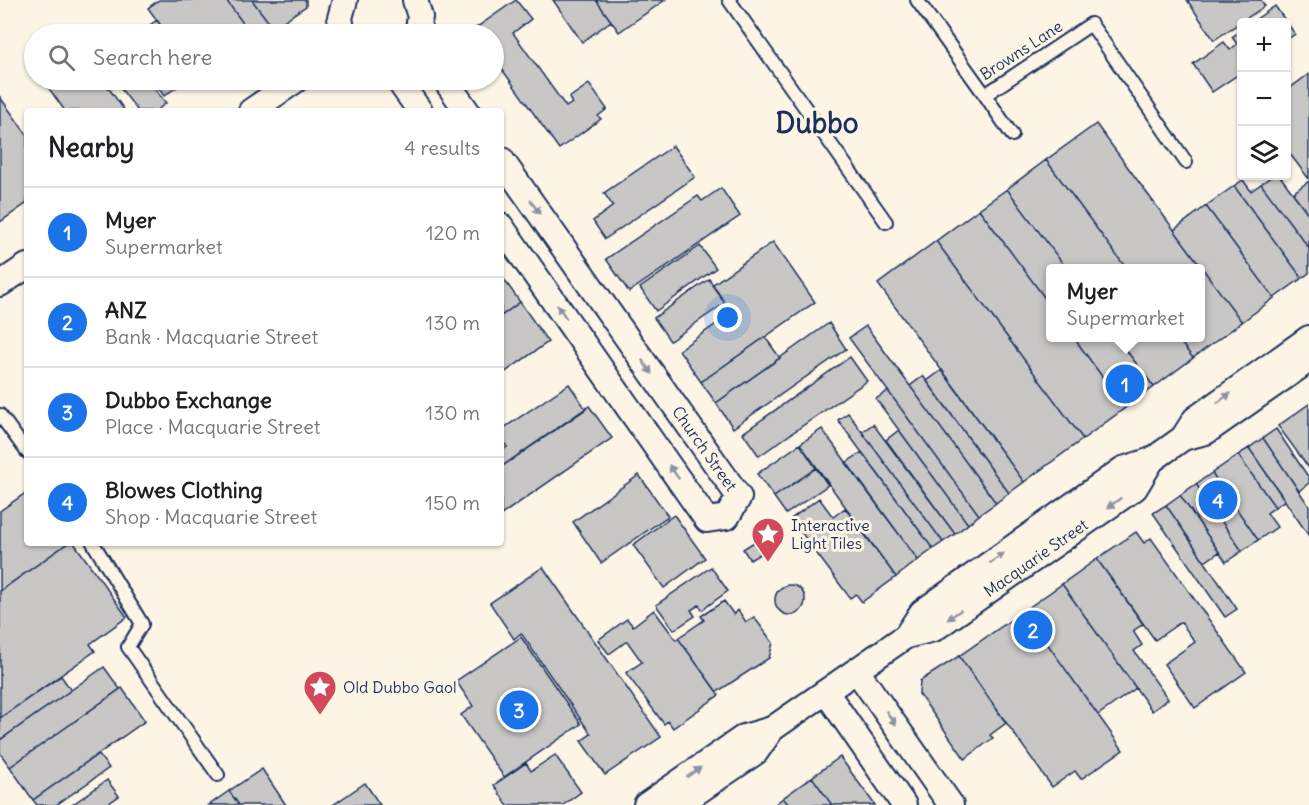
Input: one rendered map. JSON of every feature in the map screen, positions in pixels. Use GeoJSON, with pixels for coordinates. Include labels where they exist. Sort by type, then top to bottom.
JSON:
{"type":"FeatureCollection","features":[{"type":"Feature","properties":{"kind":"street"},"geometry":{"type":"LineString","coordinates":[[415,0],[420,17],[419,24]]}},
{"type":"Feature","properties":{"kind":"street"},"geometry":{"type":"LineString","coordinates":[[341,24],[343,1]]}},
{"type":"Feature","properties":{"kind":"street"},"geometry":{"type":"LineString","coordinates":[[255,108],[281,90]]}},
{"type":"Feature","properties":{"kind":"street"},"geometry":{"type":"LineString","coordinates":[[405,90],[418,108]]}},
{"type":"Feature","properties":{"kind":"street"},"geometry":{"type":"LineString","coordinates":[[452,90],[465,108]]}},
{"type":"Feature","properties":{"kind":"street","name":"Church Street"},"geometry":{"type":"LineString","coordinates":[[504,163],[738,497],[727,517],[707,520],[504,230]]}},
{"type":"Feature","properties":{"kind":"street"},"geometry":{"type":"LineString","coordinates":[[0,284],[24,268]]}},
{"type":"Feature","properties":{"kind":"street","name":"Macquarie Street"},"geometry":{"type":"LineString","coordinates":[[1183,438],[1195,419],[1309,338]]}},
{"type":"Feature","properties":{"kind":"street","name":"Macquarie Street"},"geometry":{"type":"LineString","coordinates":[[646,805],[744,736],[772,729],[906,636],[922,612],[1123,469],[1152,460],[1183,438],[1206,432],[1309,360]]}},
{"type":"Feature","properties":{"kind":"street"},"geometry":{"type":"LineString","coordinates":[[857,670],[951,805]]}},
{"type":"Feature","properties":{"kind":"street"},"geometry":{"type":"LineString","coordinates":[[826,692],[904,805]]}},
{"type":"Feature","properties":{"kind":"street","name":"Macquarie Street"},"geometry":{"type":"LineString","coordinates":[[678,805],[756,752],[772,729]]}},
{"type":"Feature","properties":{"kind":"lane"},"geometry":{"type":"LineString","coordinates":[[729,0],[886,222]]}},
{"type":"Feature","properties":{"kind":"lane","name":"Browns Lane"},"geometry":{"type":"LineString","coordinates":[[918,0],[985,95],[1090,24],[1186,162]]}},
{"type":"Feature","properties":{"kind":"lane"},"geometry":{"type":"LineString","coordinates":[[985,95],[1012,135]]}},
{"type":"Feature","properties":{"kind":"lane"},"geometry":{"type":"LineString","coordinates":[[0,415],[24,448]]}},
{"type":"Feature","properties":{"kind":"lane"},"geometry":{"type":"LineString","coordinates":[[95,546],[142,624],[128,647],[218,775]]}},
{"type":"Feature","properties":{"kind":"building"},"geometry":{"type":"Polygon","coordinates":[[[159,0],[226,0],[244,24],[160,24],[148,8],[159,0]]]}},
{"type":"Feature","properties":{"kind":"building"},"geometry":{"type":"Polygon","coordinates":[[[226,0],[252,0],[270,24],[244,24],[226,0]]]}},
{"type":"Feature","properties":{"kind":"building"},"geometry":{"type":"Polygon","coordinates":[[[252,0],[306,0],[306,6],[279,24],[270,24],[252,0]]]}},
{"type":"Feature","properties":{"kind":"building"},"geometry":{"type":"Polygon","coordinates":[[[516,0],[531,19],[513,33],[566,107],[572,103],[569,98],[589,84],[607,109],[598,116],[601,119],[559,149],[504,72],[504,24],[482,24],[516,0]]]}},
{"type":"Feature","properties":{"kind":"building"},"geometry":{"type":"Polygon","coordinates":[[[553,0],[596,0],[611,21],[582,42],[553,0]]]}},
{"type":"Feature","properties":{"kind":"building"},"geometry":{"type":"Polygon","coordinates":[[[596,0],[665,0],[619,32],[596,0]]]}},
{"type":"Feature","properties":{"kind":"building"},"geometry":{"type":"Polygon","coordinates":[[[1187,0],[1261,0],[1265,6],[1247,18],[1237,18],[1237,25],[1214,40],[1187,0]]]}},
{"type":"Feature","properties":{"kind":"building"},"geometry":{"type":"Polygon","coordinates":[[[1275,6],[1284,18],[1258,18],[1275,6]]]}},
{"type":"Feature","properties":{"kind":"building"},"geometry":{"type":"Polygon","coordinates":[[[1237,34],[1237,44],[1232,37],[1237,34]]]}},
{"type":"Feature","properties":{"kind":"building"},"geometry":{"type":"Polygon","coordinates":[[[1224,42],[1230,50],[1237,44],[1237,75],[1212,92],[1193,64],[1224,42]]]}},
{"type":"Feature","properties":{"kind":"building"},"geometry":{"type":"Polygon","coordinates":[[[1309,74],[1309,179],[1291,156],[1291,87],[1309,74]]]}},
{"type":"Feature","properties":{"kind":"building"},"geometry":{"type":"Polygon","coordinates":[[[50,90],[110,90],[123,108],[63,108],[50,90]]]}},
{"type":"Feature","properties":{"kind":"building"},"geometry":{"type":"Polygon","coordinates":[[[122,90],[155,90],[166,103],[160,108],[136,108],[122,90]]]}},
{"type":"Feature","properties":{"kind":"building"},"geometry":{"type":"Polygon","coordinates":[[[160,90],[173,90],[164,96],[160,90]]]}},
{"type":"Feature","properties":{"kind":"building"},"geometry":{"type":"Polygon","coordinates":[[[0,97],[24,131],[24,205],[0,222],[0,97]]]}},
{"type":"Feature","properties":{"kind":"building"},"geometry":{"type":"Polygon","coordinates":[[[1096,124],[1199,264],[1123,264],[1046,160],[1096,124]]]}},
{"type":"Feature","properties":{"kind":"building"},"geometry":{"type":"Polygon","coordinates":[[[673,146],[695,177],[605,239],[593,221],[613,206],[604,193],[673,146]]]}},
{"type":"Feature","properties":{"kind":"building"},"geometry":{"type":"Polygon","coordinates":[[[1046,160],[1123,264],[1063,264],[1007,189],[1046,160]]]}},
{"type":"Feature","properties":{"kind":"building"},"geometry":{"type":"Polygon","coordinates":[[[1243,180],[1251,191],[1261,184],[1309,248],[1309,273],[1302,278],[1234,186],[1243,180]]]}},
{"type":"Feature","properties":{"kind":"building"},"geometry":{"type":"Polygon","coordinates":[[[1266,180],[1283,180],[1309,215],[1309,248],[1261,184],[1266,180]]]}},
{"type":"Feature","properties":{"kind":"building"},"geometry":{"type":"Polygon","coordinates":[[[1309,181],[1309,215],[1293,193],[1309,181]]]}},
{"type":"Feature","properties":{"kind":"building"},"geometry":{"type":"Polygon","coordinates":[[[1234,186],[1302,278],[1274,298],[1206,206],[1234,186]]]}},
{"type":"Feature","properties":{"kind":"building"},"geometry":{"type":"Polygon","coordinates":[[[721,188],[740,216],[629,292],[606,259],[698,196],[702,201],[721,188]]]}},
{"type":"Feature","properties":{"kind":"building"},"geometry":{"type":"Polygon","coordinates":[[[1007,189],[1063,264],[1046,264],[1046,300],[979,209],[1007,189]]]}},
{"type":"Feature","properties":{"kind":"building"},"geometry":{"type":"Polygon","coordinates":[[[1206,206],[1274,298],[1242,322],[1205,272],[1205,264],[1199,264],[1174,230],[1206,206]]]}},
{"type":"Feature","properties":{"kind":"building"},"geometry":{"type":"Polygon","coordinates":[[[979,209],[1046,300],[1046,342],[1077,342],[1125,408],[1083,439],[936,241],[979,209]]]}},
{"type":"Feature","properties":{"kind":"building"},"geometry":{"type":"Polygon","coordinates":[[[936,241],[1083,439],[1024,482],[878,284],[936,241]]]}},
{"type":"Feature","properties":{"kind":"building"},"geometry":{"type":"Polygon","coordinates":[[[773,242],[815,302],[701,382],[679,350],[732,313],[712,285],[773,242]]]}},
{"type":"Feature","properties":{"kind":"building"},"geometry":{"type":"Polygon","coordinates":[[[700,246],[716,268],[656,311],[640,288],[700,246]]]}},
{"type":"Feature","properties":{"kind":"building"},"geometry":{"type":"Polygon","coordinates":[[[1205,272],[1242,322],[1193,358],[1180,342],[1205,342],[1205,272]]]}},
{"type":"Feature","properties":{"kind":"building"},"geometry":{"type":"Polygon","coordinates":[[[504,279],[520,302],[504,314],[504,279]]]}},
{"type":"Feature","properties":{"kind":"building"},"geometry":{"type":"Polygon","coordinates":[[[709,279],[725,303],[670,341],[654,318],[709,279]]]}},
{"type":"Feature","properties":{"kind":"building"},"geometry":{"type":"Polygon","coordinates":[[[520,302],[548,342],[504,373],[504,314],[520,302]]]}},
{"type":"Feature","properties":{"kind":"building"},"geometry":{"type":"Polygon","coordinates":[[[829,323],[846,349],[733,428],[716,403],[829,323]]]}},
{"type":"Feature","properties":{"kind":"building"},"geometry":{"type":"Polygon","coordinates":[[[866,326],[996,503],[979,515],[849,338],[866,326]]]}},
{"type":"Feature","properties":{"kind":"building"},"geometry":{"type":"Polygon","coordinates":[[[765,337],[780,358],[716,403],[701,382],[765,337]]]}},
{"type":"Feature","properties":{"kind":"building"},"geometry":{"type":"Polygon","coordinates":[[[1077,342],[1120,342],[1154,387],[1125,408],[1077,342]]]}},
{"type":"Feature","properties":{"kind":"building"},"geometry":{"type":"Polygon","coordinates":[[[1120,342],[1180,342],[1193,358],[1154,387],[1120,342]]]}},
{"type":"Feature","properties":{"kind":"building"},"geometry":{"type":"Polygon","coordinates":[[[850,357],[867,381],[759,456],[743,433],[850,357]]]}},
{"type":"Feature","properties":{"kind":"building"},"geometry":{"type":"Polygon","coordinates":[[[942,370],[1024,482],[1009,493],[927,381],[942,370]]]}},
{"type":"Feature","properties":{"kind":"building"},"geometry":{"type":"Polygon","coordinates":[[[923,376],[1009,493],[996,503],[910,386],[923,376]]]}},
{"type":"Feature","properties":{"kind":"building"},"geometry":{"type":"Polygon","coordinates":[[[569,384],[586,409],[504,465],[504,449],[507,447],[504,442],[504,428],[569,384]]]}},
{"type":"Feature","properties":{"kind":"building"},"geometry":{"type":"Polygon","coordinates":[[[888,391],[979,515],[968,524],[876,399],[888,391]]]}},
{"type":"Feature","properties":{"kind":"building"},"geometry":{"type":"Polygon","coordinates":[[[1309,404],[1309,468],[1278,426],[1309,404]]]}},
{"type":"Feature","properties":{"kind":"building"},"geometry":{"type":"Polygon","coordinates":[[[589,406],[612,438],[504,513],[504,465],[589,406]]]}},
{"type":"Feature","properties":{"kind":"building"},"geometry":{"type":"Polygon","coordinates":[[[848,413],[943,542],[933,549],[838,420],[848,413]]]}},
{"type":"Feature","properties":{"kind":"building"},"geometry":{"type":"Polygon","coordinates":[[[873,424],[955,534],[943,542],[862,432],[873,424]]]}},
{"type":"Feature","properties":{"kind":"building"},"geometry":{"type":"Polygon","coordinates":[[[822,429],[918,560],[896,577],[800,444],[822,429]]]}},
{"type":"Feature","properties":{"kind":"building"},"geometry":{"type":"Polygon","coordinates":[[[1276,429],[1309,478],[1309,483],[1299,491],[1263,438],[1276,429]]]}},
{"type":"Feature","properties":{"kind":"building"},"geometry":{"type":"Polygon","coordinates":[[[899,430],[968,524],[955,534],[886,440],[899,430]]]}},
{"type":"Feature","properties":{"kind":"building"},"geometry":{"type":"Polygon","coordinates":[[[1263,438],[1309,506],[1309,536],[1249,448],[1263,438]]]}},
{"type":"Feature","properties":{"kind":"building"},"geometry":{"type":"Polygon","coordinates":[[[800,444],[816,468],[774,497],[757,474],[800,444]]]}},
{"type":"Feature","properties":{"kind":"building"},"geometry":{"type":"Polygon","coordinates":[[[1249,448],[1285,500],[1275,507],[1238,455],[1249,448]]]}},
{"type":"Feature","properties":{"kind":"building"},"geometry":{"type":"Polygon","coordinates":[[[862,452],[933,549],[918,560],[846,463],[862,452]]]}},
{"type":"Feature","properties":{"kind":"building"},"geometry":{"type":"Polygon","coordinates":[[[1238,455],[1275,507],[1267,513],[1277,527],[1258,540],[1212,473],[1238,455]]]}},
{"type":"Feature","properties":{"kind":"building"},"geometry":{"type":"Polygon","coordinates":[[[816,468],[828,485],[786,514],[774,497],[816,468]]]}},
{"type":"Feature","properties":{"kind":"building"},"geometry":{"type":"Polygon","coordinates":[[[1212,473],[1258,540],[1242,551],[1196,484],[1212,473]]]}},
{"type":"Feature","properties":{"kind":"building"},"geometry":{"type":"Polygon","coordinates":[[[639,475],[668,516],[601,563],[573,522],[639,475]]]}},
{"type":"Feature","properties":{"kind":"building"},"geometry":{"type":"Polygon","coordinates":[[[1196,484],[1242,551],[1226,562],[1180,495],[1196,484]]]}},
{"type":"Feature","properties":{"kind":"building"},"geometry":{"type":"Polygon","coordinates":[[[24,494],[24,546],[64,546],[0,591],[0,511],[24,494]]]}},
{"type":"Feature","properties":{"kind":"building"},"geometry":{"type":"Polygon","coordinates":[[[1180,495],[1219,552],[1205,562],[1166,505],[1180,495]]]}},
{"type":"Feature","properties":{"kind":"building"},"geometry":{"type":"Polygon","coordinates":[[[819,498],[833,517],[845,508],[896,577],[862,602],[856,594],[850,598],[791,519],[819,498]]]}},
{"type":"Feature","properties":{"kind":"building"},"geometry":{"type":"Polygon","coordinates":[[[1166,505],[1237,609],[1225,617],[1153,513],[1166,505]]]}},
{"type":"Feature","properties":{"kind":"building"},"geometry":{"type":"Polygon","coordinates":[[[674,515],[705,558],[664,588],[633,545],[674,515]]]}},
{"type":"Feature","properties":{"kind":"building"},"geometry":{"type":"Polygon","coordinates":[[[773,530],[780,542],[750,560],[743,549],[773,530]]]}},
{"type":"Feature","properties":{"kind":"building"},"geometry":{"type":"Polygon","coordinates":[[[1136,532],[1144,543],[1151,538],[1246,672],[1195,708],[1164,664],[1195,642],[1181,622],[1155,640],[1097,559],[1136,532]]]}},
{"type":"Feature","properties":{"kind":"building"},"geometry":{"type":"Polygon","coordinates":[[[64,546],[76,546],[127,617],[90,644],[95,651],[0,718],[0,591],[64,546]]]}},
{"type":"Feature","properties":{"kind":"building"},"geometry":{"type":"Polygon","coordinates":[[[1097,559],[1143,624],[1133,631],[1142,645],[1134,651],[1168,699],[1152,711],[1062,584],[1097,559]]]}},
{"type":"Feature","properties":{"kind":"building"},"geometry":{"type":"Polygon","coordinates":[[[543,567],[661,737],[605,775],[581,741],[591,734],[521,633],[514,639],[490,603],[543,567]]]}},
{"type":"Feature","properties":{"kind":"building"},"geometry":{"type":"Polygon","coordinates":[[[711,567],[728,591],[702,610],[699,605],[691,610],[695,616],[674,630],[656,605],[711,567]]]}},
{"type":"Feature","properties":{"kind":"building"},"geometry":{"type":"Polygon","coordinates":[[[1062,584],[1136,688],[1098,715],[1024,611],[1062,584]]]}},
{"type":"Feature","properties":{"kind":"building"},"geometry":{"type":"Polygon","coordinates":[[[790,585],[801,589],[805,600],[801,611],[790,615],[779,611],[775,600],[779,589],[790,585]]]}},
{"type":"Feature","properties":{"kind":"building"},"geometry":{"type":"Polygon","coordinates":[[[724,601],[734,615],[738,610],[746,622],[754,617],[773,643],[769,658],[717,692],[678,638],[704,620],[701,616],[724,601]]]}},
{"type":"Feature","properties":{"kind":"building"},"geometry":{"type":"Polygon","coordinates":[[[654,610],[676,640],[678,638],[719,695],[673,728],[668,721],[664,724],[626,673],[642,662],[627,641],[609,654],[598,640],[627,619],[633,626],[654,610]]]}},
{"type":"Feature","properties":{"kind":"building"},"geometry":{"type":"Polygon","coordinates":[[[1024,611],[1123,750],[1081,779],[1075,771],[1052,787],[959,656],[1024,611]]]}},
{"type":"Feature","properties":{"kind":"building"},"geometry":{"type":"Polygon","coordinates":[[[521,637],[581,724],[504,777],[461,715],[473,706],[456,681],[521,637]]]}},
{"type":"Feature","properties":{"kind":"building"},"geometry":{"type":"Polygon","coordinates":[[[959,656],[1006,723],[990,735],[993,738],[965,759],[919,694],[920,681],[959,656]]]}},
{"type":"Feature","properties":{"kind":"building"},"geometry":{"type":"Polygon","coordinates":[[[104,667],[120,689],[10,767],[0,753],[0,740],[104,667]]]}},
{"type":"Feature","properties":{"kind":"building"},"geometry":{"type":"Polygon","coordinates":[[[61,676],[71,690],[0,740],[0,718],[61,676]]]}},
{"type":"Feature","properties":{"kind":"building"},"geometry":{"type":"Polygon","coordinates":[[[122,688],[145,721],[33,800],[10,767],[122,688]]]}},
{"type":"Feature","properties":{"kind":"building"},"geometry":{"type":"Polygon","coordinates":[[[98,754],[109,768],[56,805],[37,805],[33,800],[98,754]]]}},
{"type":"Feature","properties":{"kind":"building"},"geometry":{"type":"Polygon","coordinates":[[[555,755],[581,792],[563,805],[507,805],[494,785],[526,763],[531,771],[555,755]]]}},
{"type":"Feature","properties":{"kind":"building"},"geometry":{"type":"Polygon","coordinates":[[[840,757],[875,805],[832,805],[812,777],[840,757]]]}},
{"type":"Feature","properties":{"kind":"building"},"geometry":{"type":"Polygon","coordinates":[[[262,769],[286,805],[239,805],[229,791],[262,769]]]}},
{"type":"Feature","properties":{"kind":"building"},"geometry":{"type":"Polygon","coordinates":[[[812,777],[832,805],[789,805],[783,798],[812,777]]]}},
{"type":"Feature","properties":{"kind":"building"},"geometry":{"type":"Polygon","coordinates":[[[107,780],[119,796],[106,805],[72,805],[107,780]]]}},
{"type":"Feature","properties":{"kind":"building"},"geometry":{"type":"Polygon","coordinates":[[[365,783],[380,805],[333,805],[365,783]]]}},
{"type":"Feature","properties":{"kind":"building"},"geometry":{"type":"Polygon","coordinates":[[[229,791],[239,805],[209,805],[229,791]]]}},
{"type":"Feature","properties":{"kind":"building"},"geometry":{"type":"Polygon","coordinates":[[[783,798],[789,805],[774,805],[783,798]]]}},
{"type":"Feature","properties":{"kind":"place","name":"Myer"},"geometry":{"type":"Point","coordinates":[1125,384]}},
{"type":"Feature","properties":{"kind":"place","name":"Blowes Clothing"},"geometry":{"type":"Point","coordinates":[1218,500]}},
{"type":"Feature","properties":{"kind":"place","name":"Interactive Light Tiles"},"geometry":{"type":"Point","coordinates":[768,563]}},
{"type":"Feature","properties":{"kind":"place","name":"ANZ"},"geometry":{"type":"Point","coordinates":[1033,630]}},
{"type":"Feature","properties":{"kind":"place","name":"Dubbo Exchange"},"geometry":{"type":"Point","coordinates":[519,710]}},
{"type":"Feature","properties":{"kind":"place","name":"Old Dubbo Gaol"},"geometry":{"type":"Point","coordinates":[320,716]}},
{"type":"Feature","properties":{"kind":"district","name":"Dubbo"},"geometry":{"type":"Point","coordinates":[817,123]}}]}
